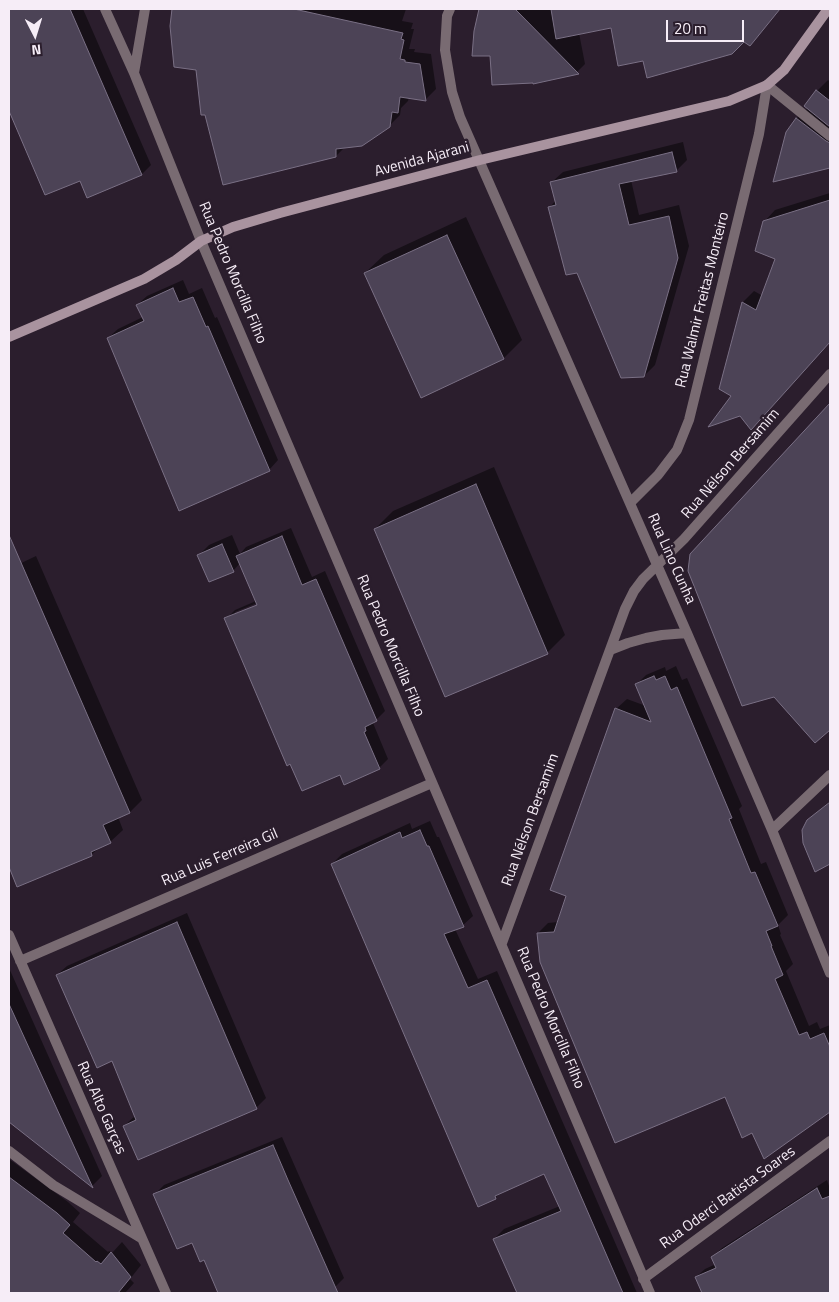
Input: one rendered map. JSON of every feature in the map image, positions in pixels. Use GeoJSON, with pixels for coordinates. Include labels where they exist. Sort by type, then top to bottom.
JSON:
{"type":"FeatureCollection","features":[{"type":"Feature","properties":{"kind":"street","name":"Rua Pedro Morcilla Filho"},"geometry":{"type":"LineString","coordinates":[[105,9],[134,73],[201,241],[650,1293]]}},
{"type":"Feature","properties":{"kind":"street"},"geometry":{"type":"LineString","coordinates":[[134,73],[146,9]]}},
{"type":"Feature","properties":{"kind":"street","name":"Rua Lino Cunha"},"geometry":{"type":"LineString","coordinates":[[450,9],[447,16],[445,50],[452,92],[460,117],[687,633],[772,830],[830,973]]}},
{"type":"Feature","properties":{"kind":"street","name":"Avenida Ajarani"},"geometry":{"type":"LineString","coordinates":[[9,337],[144,279],[176,260],[201,241],[233,227],[480,160],[729,101],[767,85],[784,70],[828,9]]}},
{"type":"Feature","properties":{"kind":"street"},"geometry":{"type":"LineString","coordinates":[[767,85],[830,136]]}},
{"type":"Feature","properties":{"kind":"street","name":"Rua Walmir Freitas Monteiro"},"geometry":{"type":"LineString","coordinates":[[630,503],[658,475],[677,450],[689,420],[759,134],[767,85]]}},
{"type":"Feature","properties":{"kind":"street","name":"Rua Nélson Bersamim"},"geometry":{"type":"LineString","coordinates":[[502,943],[610,650],[634,591],[643,579],[684,539],[830,374]]}},
{"type":"Feature","properties":{"kind":"street"},"geometry":{"type":"LineString","coordinates":[[610,650],[646,638],[687,633]]}},
{"type":"Feature","properties":{"kind":"street"},"geometry":{"type":"LineString","coordinates":[[772,830],[830,776]]}},
{"type":"Feature","properties":{"kind":"street","name":"Rua Luis Ferreira Gil"},"geometry":{"type":"LineString","coordinates":[[20,961],[432,784]]}},
{"type":"Feature","properties":{"kind":"street","name":"Rua Alto Garças"},"geometry":{"type":"LineString","coordinates":[[9,935],[166,1293]]}},
{"type":"Feature","properties":{"kind":"street","name":"Rua Oderci Batista Soares"},"geometry":{"type":"LineString","coordinates":[[643,1279],[830,1141]]}},
{"type":"Feature","properties":{"kind":"street"},"geometry":{"type":"LineString","coordinates":[[9,1151],[53,1185],[141,1238]]}},
{"type":"Feature","properties":{"kind":"building"},"geometry":{"type":"Polygon","coordinates":[[[9,9],[70,9],[142,175],[87,198],[80,181],[45,195],[9,111],[9,9]]]}},
{"type":"Feature","properties":{"kind":"building"},"geometry":{"type":"Polygon","coordinates":[[[172,9],[294,9],[403,33],[401,39],[404,40],[400,59],[405,60],[405,62],[420,64],[426,101],[400,97],[398,113],[392,112],[390,127],[362,146],[336,149],[336,157],[223,185],[205,115],[201,115],[196,70],[174,67],[170,26],[172,9]]]}},
{"type":"Feature","properties":{"kind":"building"},"geometry":{"type":"Polygon","coordinates":[[[479,9],[515,9],[579,74],[533,84],[492,85],[490,56],[472,56],[474,31],[479,9]]]}},
{"type":"Feature","properties":{"kind":"building"},"geometry":{"type":"Polygon","coordinates":[[[551,9],[780,9],[750,46],[744,42],[732,54],[647,78],[643,61],[618,66],[611,28],[556,39],[551,9]]]}},
{"type":"Feature","properties":{"kind":"building"},"geometry":{"type":"Polygon","coordinates":[[[816,90],[830,101],[830,127],[804,106],[816,90]]]}},
{"type":"Feature","properties":{"kind":"building"},"geometry":{"type":"Polygon","coordinates":[[[796,118],[830,143],[830,168],[773,182],[786,132],[796,118]]]}},
{"type":"Feature","properties":{"kind":"building"},"geometry":{"type":"Polygon","coordinates":[[[672,152],[677,172],[619,184],[629,225],[669,216],[678,258],[644,377],[621,378],[577,273],[566,275],[548,207],[556,205],[550,182],[672,152]]]}},
{"type":"Feature","properties":{"kind":"building"},"geometry":{"type":"Polygon","coordinates":[[[830,200],[830,342],[751,430],[740,416],[708,427],[731,396],[719,389],[742,302],[756,310],[775,259],[755,251],[763,221],[830,200]]]}},
{"type":"Feature","properties":{"kind":"building"},"geometry":{"type":"Polygon","coordinates":[[[447,235],[504,359],[421,398],[364,273],[447,235]]]}},
{"type":"Feature","properties":{"kind":"building"},"geometry":{"type":"Polygon","coordinates":[[[173,288],[179,302],[193,297],[206,327],[208,326],[270,471],[179,511],[107,338],[144,321],[136,305],[173,288]]]}},
{"type":"Feature","properties":{"kind":"building"},"geometry":{"type":"Polygon","coordinates":[[[830,403],[830,730],[815,743],[774,697],[742,706],[688,571],[690,554],[830,403]]]}},
{"type":"Feature","properties":{"kind":"building"},"geometry":{"type":"Polygon","coordinates":[[[476,484],[548,654],[445,697],[374,529],[476,484]]]}},
{"type":"Feature","properties":{"kind":"building"},"geometry":{"type":"Polygon","coordinates":[[[9,535],[130,813],[103,825],[111,843],[91,852],[92,856],[17,887],[9,867],[9,535]]]}},
{"type":"Feature","properties":{"kind":"building"},"geometry":{"type":"Polygon","coordinates":[[[282,536],[302,585],[316,579],[377,721],[365,727],[366,731],[364,732],[380,769],[344,785],[340,775],[302,791],[290,764],[287,766],[224,618],[257,605],[236,556],[282,536]]]}},
{"type":"Feature","properties":{"kind":"building"},"geometry":{"type":"Polygon","coordinates":[[[222,544],[234,572],[209,582],[197,555],[222,544]]]}},
{"type":"Feature","properties":{"kind":"building"},"geometry":{"type":"Polygon","coordinates":[[[654,676],[656,680],[665,676],[671,690],[677,687],[732,818],[729,819],[751,873],[755,872],[778,926],[766,931],[783,975],[775,979],[799,1035],[807,1032],[810,1039],[824,1033],[830,1047],[830,1112],[764,1159],[752,1133],[742,1138],[725,1097],[615,1143],[540,962],[537,933],[554,932],[566,896],[550,890],[615,708],[651,722],[635,684],[654,676]]]}},
{"type":"Feature","properties":{"kind":"building"},"geometry":{"type":"Polygon","coordinates":[[[830,802],[830,864],[815,872],[803,843],[802,830],[807,820],[830,802]]]}},
{"type":"Feature","properties":{"kind":"building"},"geometry":{"type":"Polygon","coordinates":[[[420,830],[427,846],[429,846],[464,927],[444,934],[468,988],[487,980],[623,1293],[517,1293],[493,1239],[561,1211],[544,1174],[495,1196],[496,1199],[478,1207],[331,864],[400,832],[402,838],[420,830]]]}},
{"type":"Feature","properties":{"kind":"building"},"geometry":{"type":"Polygon","coordinates":[[[177,922],[257,1109],[138,1160],[123,1126],[136,1120],[112,1061],[97,1068],[56,975],[177,922]]]}},
{"type":"Feature","properties":{"kind":"building"},"geometry":{"type":"Polygon","coordinates":[[[9,1004],[35,1061],[93,1188],[9,1122],[9,1004]]]}},
{"type":"Feature","properties":{"kind":"building"},"geometry":{"type":"Polygon","coordinates":[[[273,1145],[338,1293],[218,1293],[204,1260],[200,1262],[192,1243],[177,1249],[153,1194],[273,1145]]]}},
{"type":"Feature","properties":{"kind":"building"},"geometry":{"type":"Polygon","coordinates":[[[9,1177],[70,1225],[63,1233],[96,1262],[101,1264],[111,1252],[131,1277],[118,1293],[9,1293],[9,1177]]]}},
{"type":"Feature","properties":{"kind":"building"},"geometry":{"type":"Polygon","coordinates":[[[817,1188],[822,1199],[830,1196],[830,1293],[702,1293],[695,1277],[716,1268],[711,1257],[817,1188]]]}}]}
